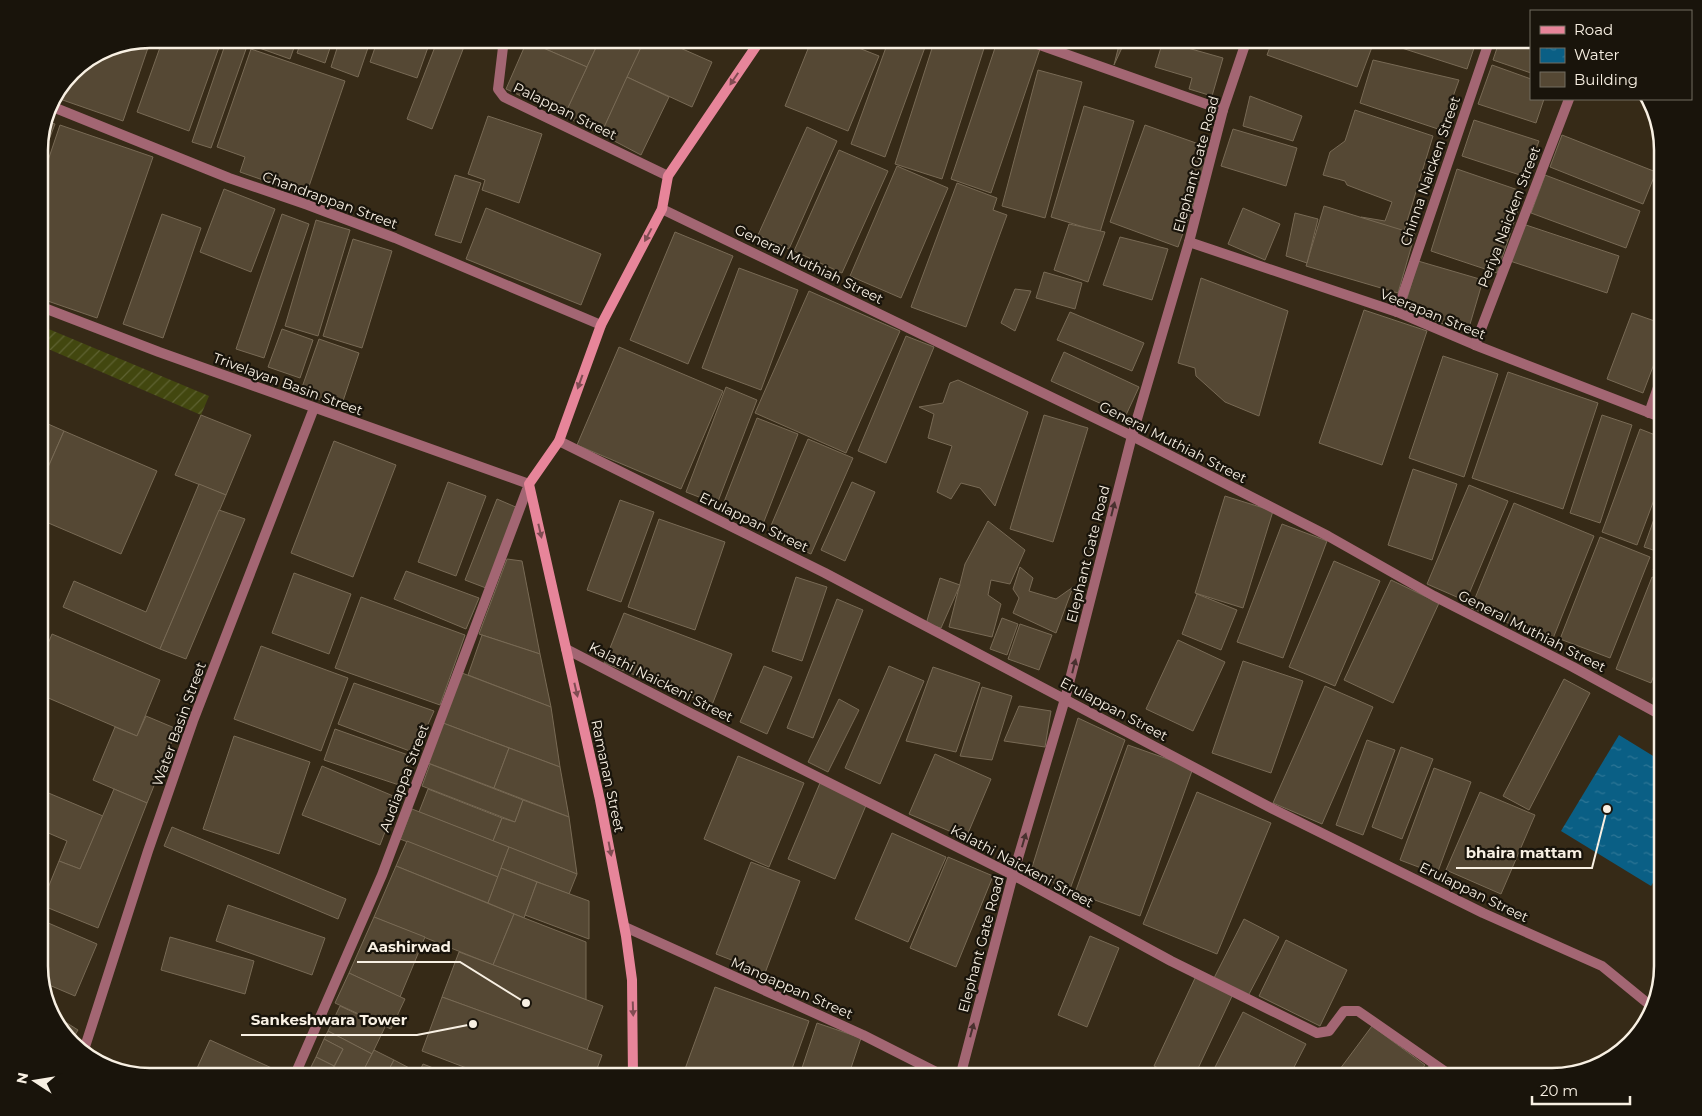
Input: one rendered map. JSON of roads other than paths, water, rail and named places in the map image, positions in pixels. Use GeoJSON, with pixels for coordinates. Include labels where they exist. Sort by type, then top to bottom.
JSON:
{"type":"FeatureCollection","features":[{"type":"Feature","properties":{"kind":"street","name":"Palappan Street"},"geometry":{"type":"LineString","coordinates":[[503,48],[498,89],[504,97],[668,176]]}},
{"type":"Feature","properties":{"kind":"street"},"geometry":{"type":"LineString","coordinates":[[529,484],[559,441],[601,325],[662,208],[668,176],[755,48]]}},
{"type":"Feature","properties":{"kind":"street"},"geometry":{"type":"LineString","coordinates":[[1048,48],[1223,110]]}},
{"type":"Feature","properties":{"kind":"street","name":"Elephant Gate Road"},"geometry":{"type":"LineString","coordinates":[[962,1068],[1014,875],[1065,699],[1132,436],[1189,242],[1223,110],[1244,48]]}},
{"type":"Feature","properties":{"kind":"street","name":"Chinna Naicken Street"},"geometry":{"type":"LineString","coordinates":[[1396,312],[1487,48]]}},
{"type":"Feature","properties":{"kind":"street","name":"Periya Naicken Street"},"geometry":{"type":"LineString","coordinates":[[1475,345],[1569,100]]}},
{"type":"Feature","properties":{"kind":"street","name":"Chandrappan Street"},"geometry":{"type":"LineString","coordinates":[[56,108],[229,178],[395,238],[601,325]]}},
{"type":"Feature","properties":{"kind":"street","name":"General Muthiah Street"},"geometry":{"type":"LineString","coordinates":[[662,208],[1132,436],[1328,536],[1434,596],[1573,667],[1654,711]]}},
{"type":"Feature","properties":{"kind":"street","name":"Veerapan Street"},"geometry":{"type":"LineString","coordinates":[[1189,242],[1396,312],[1654,415]]}},
{"type":"Feature","properties":{"kind":"street","name":"Trivelayan Basin Street"},"geometry":{"type":"LineString","coordinates":[[48,309],[159,352],[529,484]]}},
{"type":"Feature","properties":{"kind":"street"},"geometry":{"type":"LineString","coordinates":[[1650,413],[1654,401]]}},
{"type":"Feature","properties":{"kind":"street","name":"Water Basin Street"},"geometry":{"type":"LineString","coordinates":[[85,1046],[148,851],[193,721],[314,408]]}},
{"type":"Feature","properties":{"kind":"street","name":"Erulappan Street"},"geometry":{"type":"LineString","coordinates":[[559,441],[825,574],[1273,809],[1483,913],[1602,966],[1648,1003]]}},
{"type":"Feature","properties":{"kind":"street","name":"Ramanan Street"},"geometry":{"type":"LineString","coordinates":[[529,484],[600,800],[625,927],[632,980],[633,1068]]}},
{"type":"Feature","properties":{"kind":"street","name":"Audiappa Street"},"geometry":{"type":"LineString","coordinates":[[298,1068],[382,874],[529,484]]}},
{"type":"Feature","properties":{"kind":"street","name":"Kalathi Naickeni Street"},"geometry":{"type":"LineString","coordinates":[[566,649],[690,714],[1014,875],[1170,961],[1318,1033],[1329,1031],[1344,1011],[1358,1011],[1439,1068]]}},
{"type":"Feature","properties":{"kind":"street","name":"Mangappan Street"},"geometry":{"type":"LineString","coordinates":[[625,927],[863,1035],[928,1068]]}},
{"type":"Feature","properties":{"kind":"water"},"geometry":{"type":"Polygon","coordinates":[[[1619,735],[1654,756],[1654,881],[1651,886],[1561,831],[1619,735]]]}},
{"type":"Feature","properties":{"kind":"place","name":"bhaira mattam"},"geometry":{"type":"Point","coordinates":[1607,809]}},
{"type":"Feature","properties":{"kind":"place","name":"Aashirwad"},"geometry":{"type":"Point","coordinates":[526,1003]}},
{"type":"Feature","properties":{"kind":"place","name":"Sankeshwara Tower"},"geometry":{"type":"Point","coordinates":[473,1024]}}]}
